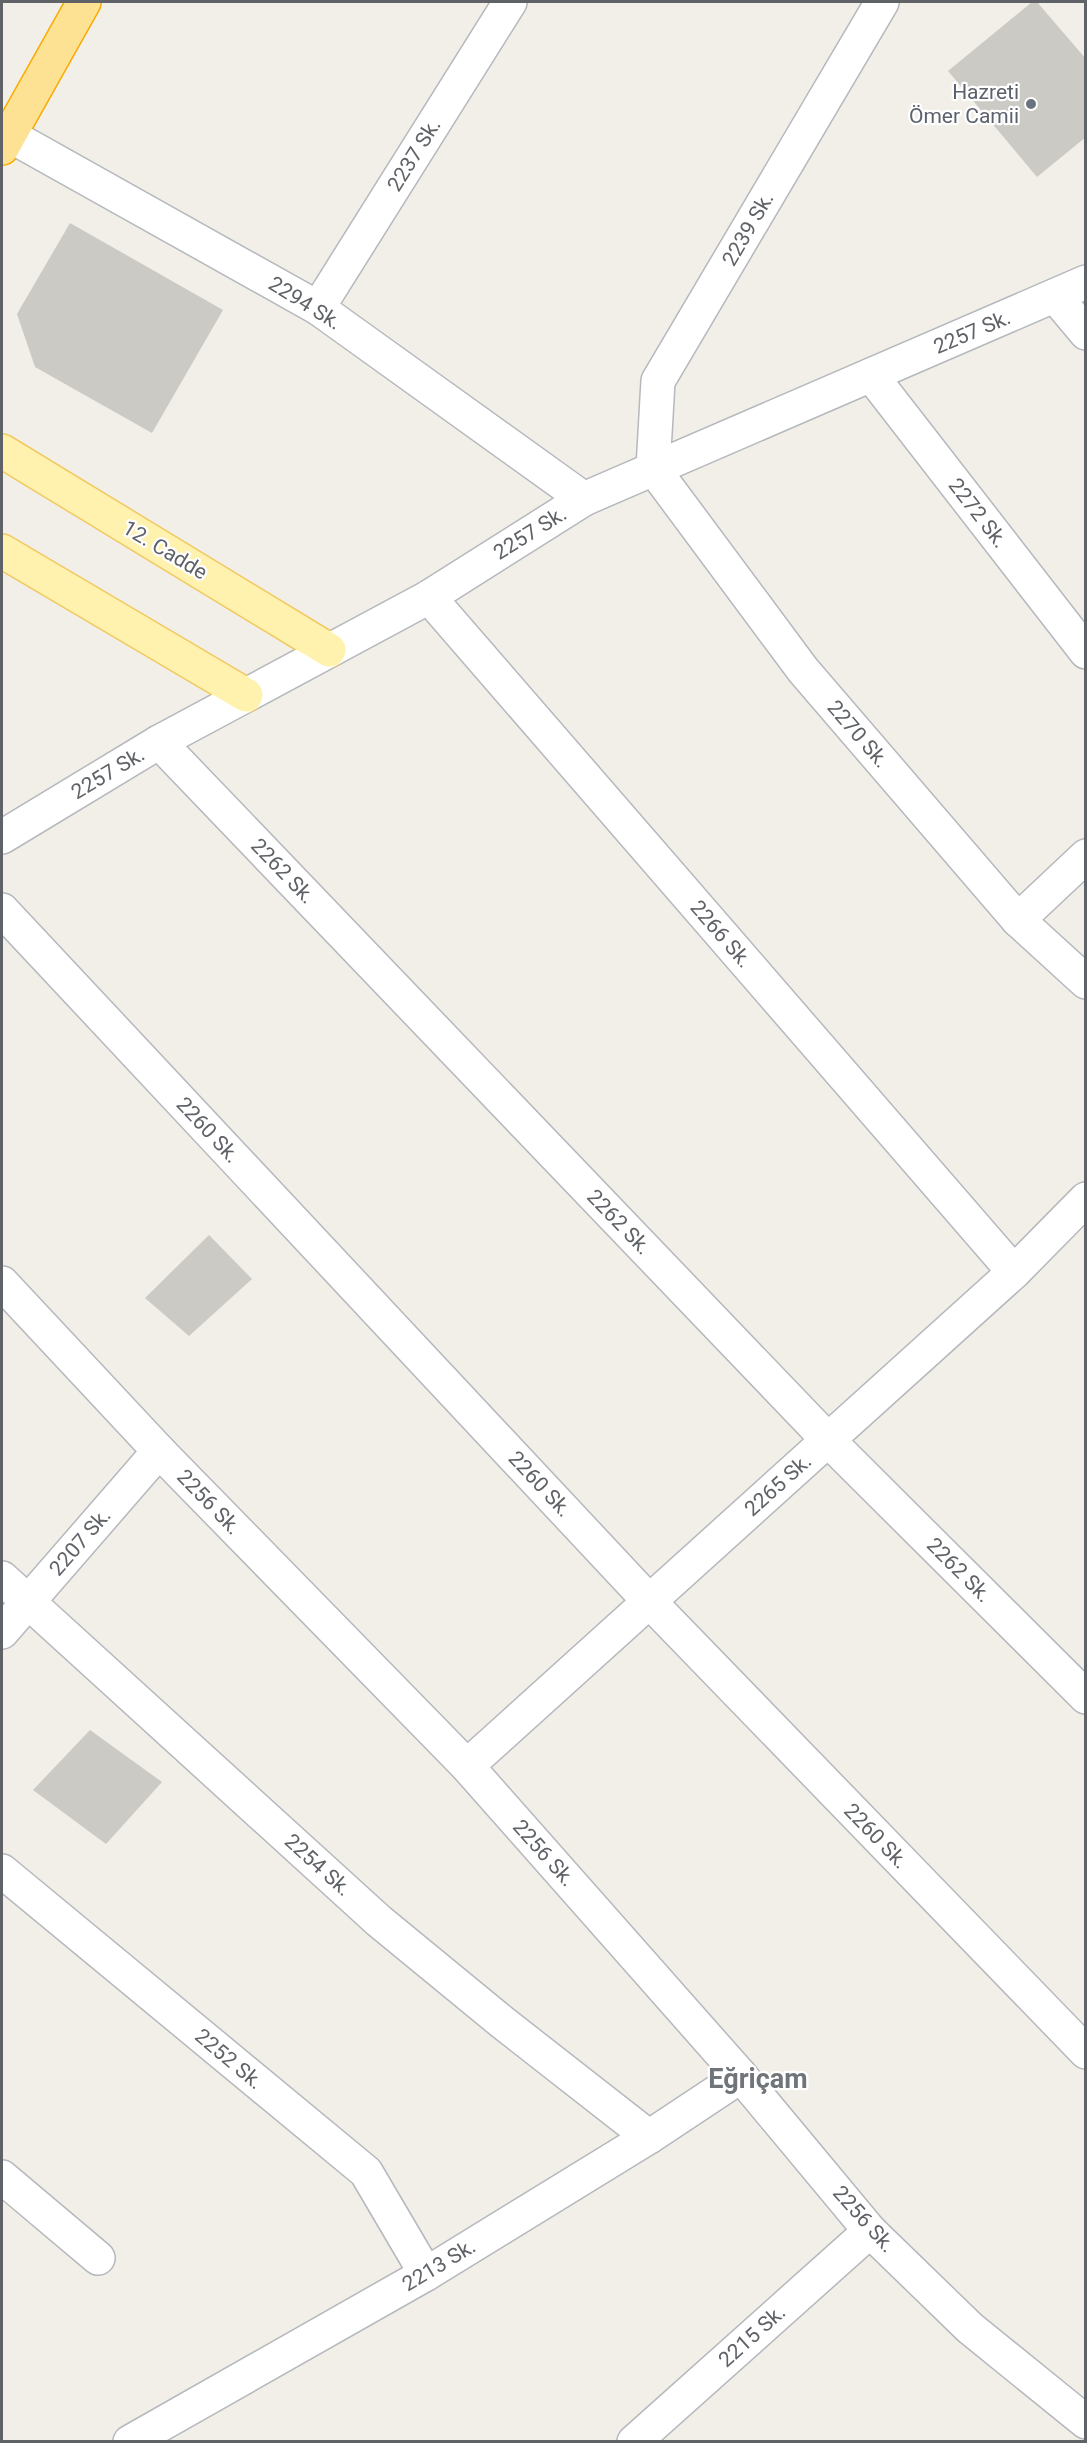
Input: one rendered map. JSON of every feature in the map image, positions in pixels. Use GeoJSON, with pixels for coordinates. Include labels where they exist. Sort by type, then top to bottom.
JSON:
{"type":"FeatureCollection","features":[{"type":"Feature","properties":{"kind":"highway"},"geometry":{"type":"LineString","coordinates":[[5,141],[84,2]]}},
{"type":"Feature","properties":{"kind":"main road","name":"12. Cadde"},"geometry":{"type":"LineString","coordinates":[[2,451],[329,650]]}},
{"type":"Feature","properties":{"kind":"main road"},"geometry":{"type":"LineString","coordinates":[[2,550],[246,695]]}},
{"type":"Feature","properties":{"kind":"street","name":"2237 Sk."},"geometry":{"type":"LineString","coordinates":[[318,308],[510,2]]}},
{"type":"Feature","properties":{"kind":"street","name":"2239 Sk."},"geometry":{"type":"LineString","coordinates":[[653,468],[658,381],[882,2]]}},
{"type":"Feature","properties":{"kind":"street","name":"2294 Sk."},"geometry":{"type":"LineString","coordinates":[[5,141],[318,308],[584,499]]}},
{"type":"Feature","properties":{"kind":"street","name":"2257 Sk."},"geometry":{"type":"LineString","coordinates":[[2,837],[159,742],[429,597],[584,499],[1086,282]]}},
{"type":"Feature","properties":{"kind":"street"},"geometry":{"type":"LineString","coordinates":[[1055,296],[1086,333]]}},
{"type":"Feature","properties":{"kind":"street","name":"2272 Sk."},"geometry":{"type":"LineString","coordinates":[[871,375],[1086,652]]}},
{"type":"Feature","properties":{"kind":"street","name":"2270 Sk."},"geometry":{"type":"LineString","coordinates":[[653,468],[803,670],[1018,920],[1086,982]]}},
{"type":"Feature","properties":{"kind":"street","name":"2266 Sk."},"geometry":{"type":"LineString","coordinates":[[429,597],[1014,1272]]}},
{"type":"Feature","properties":{"kind":"street","name":"2262 Sk."},"geometry":{"type":"LineString","coordinates":[[159,742],[828,1440],[1086,1697]]}},
{"type":"Feature","properties":{"kind":"street"},"geometry":{"type":"LineString","coordinates":[[1018,920],[1086,856]]}},
{"type":"Feature","properties":{"kind":"street","name":"2260 Sk."},"geometry":{"type":"LineString","coordinates":[[2,910],[649,1601],[1086,2052]]}},
{"type":"Feature","properties":{"kind":"street","name":"2265 Sk."},"geometry":{"type":"LineString","coordinates":[[467,1766],[1014,1272],[1086,1199]]}},
{"type":"Feature","properties":{"kind":"street","name":"2256 Sk."},"geometry":{"type":"LineString","coordinates":[[2,1283],[159,1451],[467,1766],[741,2076],[870,2230],[970,2328],[1086,2422]]}},
{"type":"Feature","properties":{"kind":"street","name":"2207 Sk."},"geometry":{"type":"LineString","coordinates":[[2,1632],[159,1451]]}},
{"type":"Feature","properties":{"kind":"street","name":"2254 Sk."},"geometry":{"type":"LineString","coordinates":[[2,1578],[379,1921],[502,2022],[649,2137]]}},
{"type":"Feature","properties":{"kind":"street","name":"2252 Sk."},"geometry":{"type":"LineString","coordinates":[[2,1871],[366,2172],[426,2274]]}},
{"type":"Feature","properties":{"kind":"street","name":"2213 Sk."},"geometry":{"type":"LineString","coordinates":[[130,2442],[426,2274],[649,2137],[741,2076]]}},
{"type":"Feature","properties":{"kind":"street"},"geometry":{"type":"LineString","coordinates":[[2,2176],[98,2258]]}},
{"type":"Feature","properties":{"kind":"street","name":"2215 Sk."},"geometry":{"type":"LineString","coordinates":[[634,2442],[870,2230]]}},
{"type":"Feature","properties":{"kind":"building","name":"Hazreti Ömer Camii"},"geometry":{"type":"Polygon","coordinates":[[[1032,2],[1037,2],[1086,59],[1086,137],[1037,177],[948,71],[1032,2]]]}},
{"type":"Feature","properties":{"kind":"building"},"geometry":{"type":"Polygon","coordinates":[[[70,223],[223,310],[152,433],[35,367],[17,314],[70,223]]]}},
{"type":"Feature","properties":{"kind":"building"},"geometry":{"type":"Polygon","coordinates":[[[209,1235],[252,1279],[189,1336],[145,1298],[209,1235]]]}},
{"type":"Feature","properties":{"kind":"building"},"geometry":{"type":"Polygon","coordinates":[[[90,1730],[162,1782],[106,1844],[33,1790],[90,1730]]]}},
{"type":"Feature","properties":{"kind":"place","name":"Hazreti Ömer Camii"},"geometry":{"type":"Point","coordinates":[1031,104]}},
{"type":"Feature","properties":{"kind":"district","name":"Eğriçam"},"geometry":{"type":"Point","coordinates":[758,2079]}}]}
